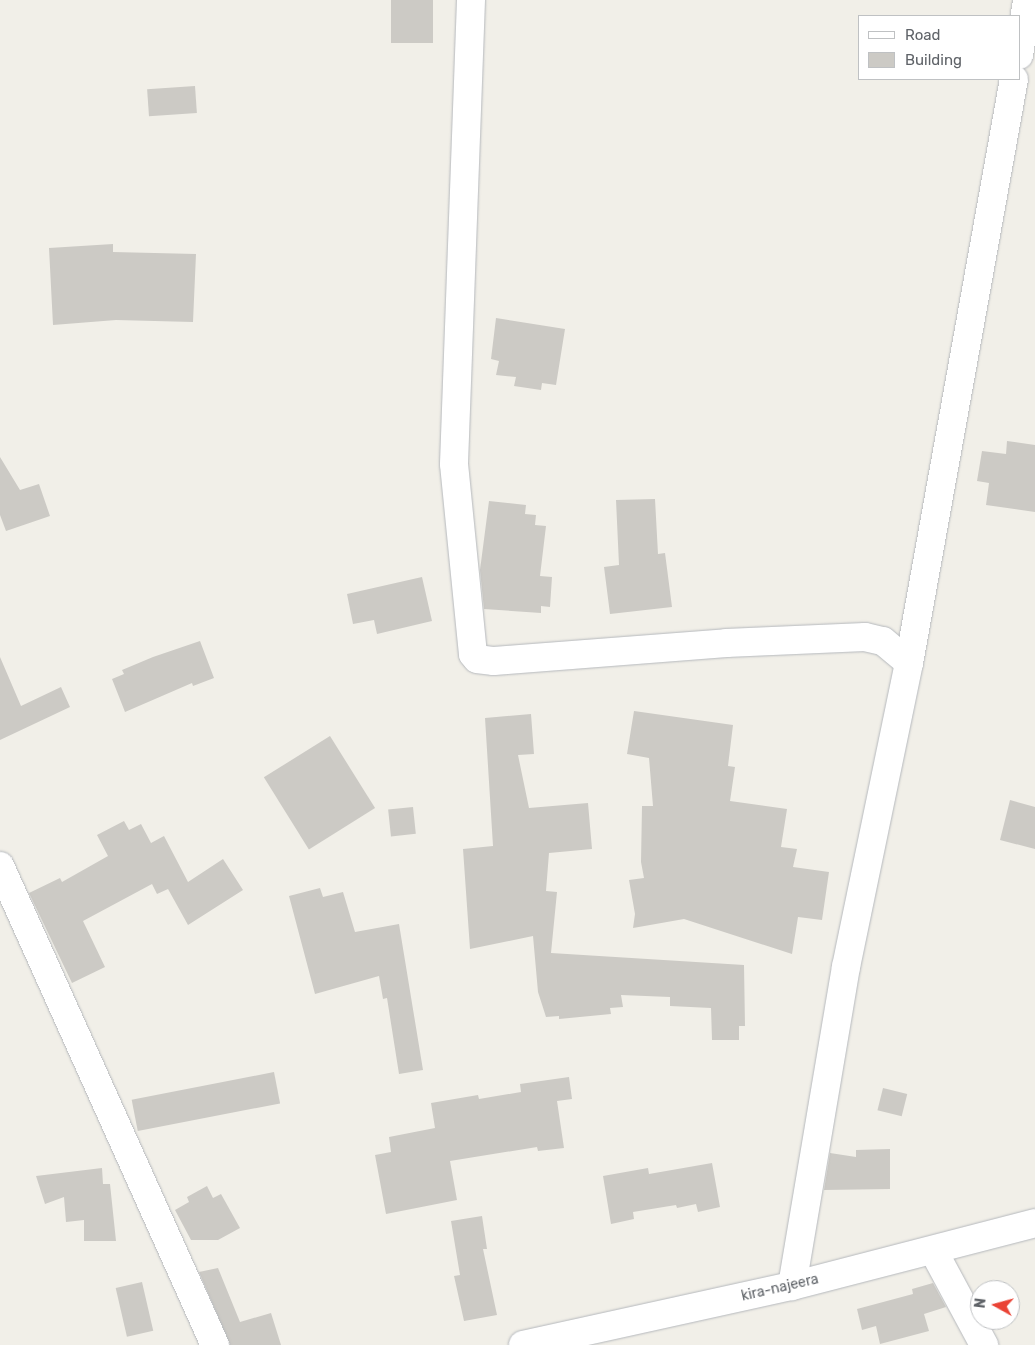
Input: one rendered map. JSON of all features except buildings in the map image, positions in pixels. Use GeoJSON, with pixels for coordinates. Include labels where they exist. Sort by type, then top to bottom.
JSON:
{"type":"FeatureCollection","features":[{"type":"Feature","properties":{"kind":"street"},"geometry":{"type":"LineString","coordinates":[[471,0],[454,464],[472,654],[477,659],[494,661],[726,643],[864,637],[883,641],[909,663]]}},
{"type":"Feature","properties":{"kind":"street"},"geometry":{"type":"LineString","coordinates":[[1020,47],[1026,0]]}},
{"type":"Feature","properties":{"kind":"street"},"geometry":{"type":"LineString","coordinates":[[792,1286],[846,967],[909,663],[1014,80]]}},
{"type":"Feature","properties":{"kind":"street"},"geometry":{"type":"LineString","coordinates":[[0,866],[215,1345]]}},
{"type":"Feature","properties":{"kind":"street","name":"kira-najeera"},"geometry":{"type":"LineString","coordinates":[[523,1345],[792,1286],[934,1252],[1035,1223]]}},
{"type":"Feature","properties":{"kind":"street"},"geometry":{"type":"LineString","coordinates":[[934,1252],[984,1345]]}}]}
